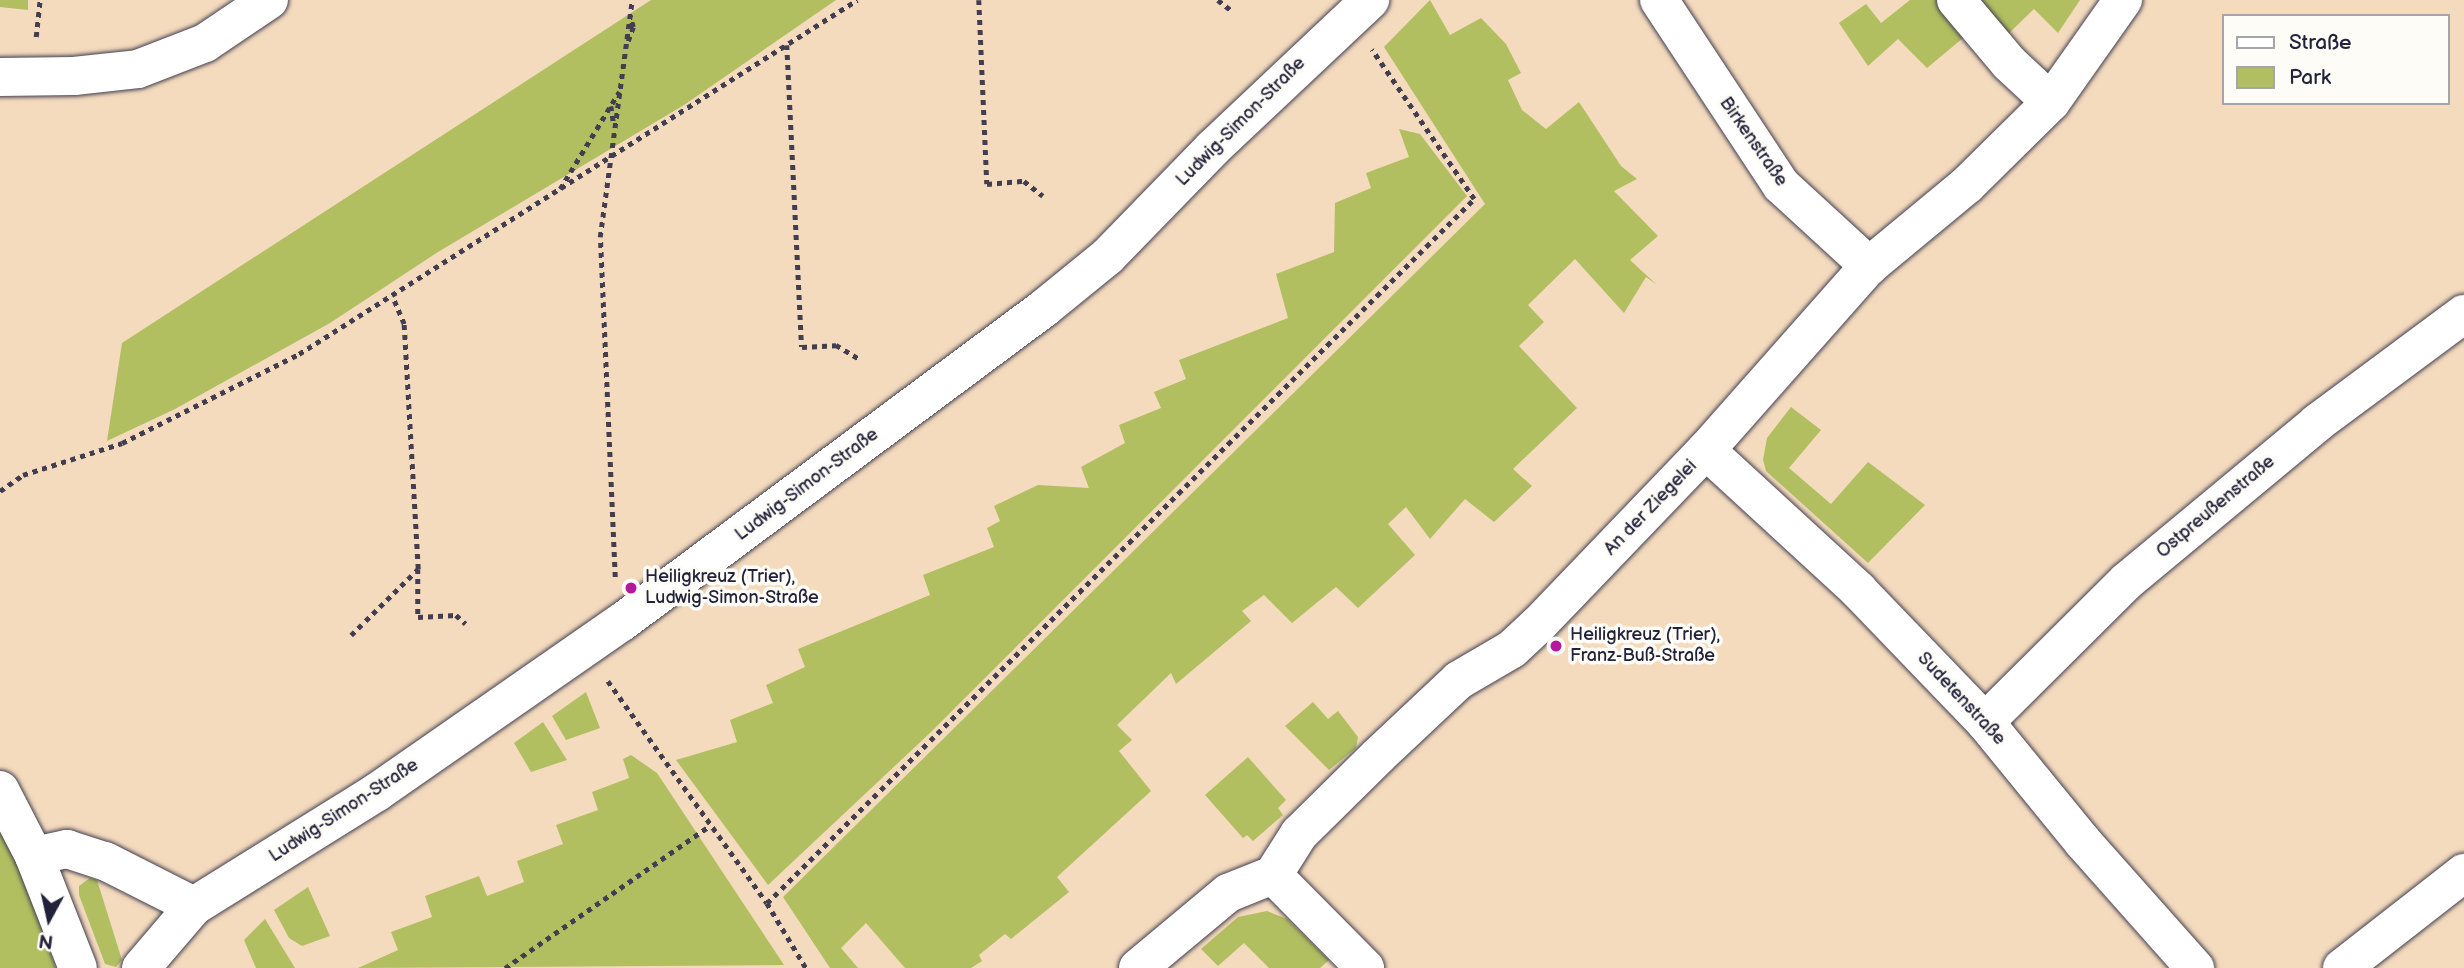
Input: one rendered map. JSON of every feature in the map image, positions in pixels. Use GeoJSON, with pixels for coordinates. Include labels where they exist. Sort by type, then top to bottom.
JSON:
{"type":"FeatureCollection","features":[{"type":"Feature","properties":{"kind":"street"},"geometry":{"type":"LineString","coordinates":[[0,77],[74,76],[138,69],[205,43],[269,0]]}},
{"type":"Feature","properties":{"kind":"street","name":"Ludwig-Simon-Straße"},"geometry":{"type":"LineString","coordinates":[[141,968],[194,906],[377,792],[622,622],[1108,256],[1245,117],[1370,0]]}},
{"type":"Feature","properties":{"kind":"street","name":"Birkenstraße"},"geometry":{"type":"LineString","coordinates":[[1659,0],[1782,185],[1870,266]]}},
{"type":"Feature","properties":{"kind":"street"},"geometry":{"type":"LineString","coordinates":[[1956,0],[2009,63],[2051,102]]}},
{"type":"Feature","properties":{"kind":"street","name":"An der Ziegelei"},"geometry":{"type":"LineString","coordinates":[[1273,875],[1299,834],[1378,756],[1459,680],[1512,649],[1706,450],[1870,266],[1967,185],[2051,102],[2123,0]]}},
{"type":"Feature","properties":{"kind":"street","name":"Ostpreußenstraße"},"geometry":{"type":"LineString","coordinates":[[1985,722],[2127,581],[2317,424],[2464,314]]}},
{"type":"Feature","properties":{"kind":"street","name":"Sudetenstraße"},"geometry":{"type":"LineString","coordinates":[[1706,450],[1858,590],[1985,722],[2083,842],[2195,968]]}},
{"type":"Feature","properties":{"kind":"street"},"geometry":{"type":"LineString","coordinates":[[0,790],[34,856],[78,968]]}},
{"type":"Feature","properties":{"kind":"street"},"geometry":{"type":"LineString","coordinates":[[34,856],[67,849],[105,861],[194,906]]}},
{"type":"Feature","properties":{"kind":"street"},"geometry":{"type":"LineString","coordinates":[[2342,968],[2464,873]]}},
{"type":"Feature","properties":{"kind":"street"},"geometry":{"type":"LineString","coordinates":[[1138,968],[1228,893],[1273,875],[1365,968]]}},
{"type":"Feature","properties":{"kind":"path"},"geometry":{"type":"LineString","coordinates":[[622,622],[615,571],[601,320],[600,237],[632,0]]}},
{"type":"Feature","properties":{"kind":"path"},"geometry":{"type":"LineString","coordinates":[[0,491],[23,475],[122,443],[299,354],[857,0]]}},
{"type":"Feature","properties":{"kind":"path"},"geometry":{"type":"LineString","coordinates":[[979,0],[987,184],[1024,181],[1043,196]]}},
{"type":"Feature","properties":{"kind":"path"},"geometry":{"type":"LineString","coordinates":[[1218,0],[1233,11]]}},
{"type":"Feature","properties":{"kind":"path"},"geometry":{"type":"LineString","coordinates":[[787,45],[802,347],[836,345],[861,360]]}},
{"type":"Feature","properties":{"kind":"path"},"geometry":{"type":"LineString","coordinates":[[767,902],[1474,199],[1370,47]]}},
{"type":"Feature","properties":{"kind":"path"},"geometry":{"type":"LineString","coordinates":[[558,192],[621,88]]}},
{"type":"Feature","properties":{"kind":"path"},"geometry":{"type":"LineString","coordinates":[[611,106],[615,132]]}},
{"type":"Feature","properties":{"kind":"path"},"geometry":{"type":"LineString","coordinates":[[392,296],[404,324],[418,569],[418,617],[456,615],[466,624]]}},
{"type":"Feature","properties":{"kind":"path"},"geometry":{"type":"LineString","coordinates":[[351,635],[418,569]]}},
{"type":"Feature","properties":{"kind":"path"},"geometry":{"type":"LineString","coordinates":[[588,645],[602,672],[709,826],[767,902],[806,968]]}},
{"type":"Feature","properties":{"kind":"path"},"geometry":{"type":"LineString","coordinates":[[505,968],[709,826]]}},
{"type":"Feature","properties":{"kind":"green space"},"geometry":{"type":"Polygon","coordinates":[[[0,0],[28,0],[28,10],[0,7],[0,0]]]}},
{"type":"Feature","properties":{"kind":"green space"},"geometry":{"type":"Polygon","coordinates":[[[651,0],[836,0],[684,105],[438,252],[330,323],[175,409],[107,441],[122,343],[651,0]]]}},
{"type":"Feature","properties":{"kind":"green space"},"geometry":{"type":"Polygon","coordinates":[[[1430,0],[1450,35],[1481,18],[1506,44],[1521,73],[1508,80],[1522,110],[1546,129],[1579,102],[1621,166],[1637,179],[1614,191],[1658,236],[1630,260],[1657,285],[1646,277],[1624,313],[1575,259],[1528,305],[1544,322],[1519,346],[1577,408],[1513,469],[1532,486],[1494,522],[1465,499],[1430,539],[1406,507],[1388,524],[1415,555],[1358,608],[1336,587],[1292,623],[1264,595],[1242,611],[1251,621],[1176,684],[1171,673],[1117,725],[1132,740],[1119,751],[1151,791],[1057,877],[1069,892],[1011,939],[1005,934],[979,955],[982,961],[971,968],[905,968],[866,923],[841,948],[858,968],[830,968],[783,897],[1485,204],[1384,47],[1430,0]]]}},
{"type":"Feature","properties":{"kind":"green space"},"geometry":{"type":"Polygon","coordinates":[[[1910,0],[1941,0],[1969,33],[1927,68],[1898,39],[1868,66],[1839,23],[1866,4],[1881,23],[1910,0]]]}},
{"type":"Feature","properties":{"kind":"green space"},"geometry":{"type":"Polygon","coordinates":[[[1970,0],[2080,0],[2058,33],[2034,9],[2004,38],[1970,0]]]}},
{"type":"Feature","properties":{"kind":"green space"},"geometry":{"type":"Polygon","coordinates":[[[1399,129],[1420,134],[1467,196],[931,732],[768,885],[676,760],[737,742],[730,720],[773,703],[766,685],[805,667],[798,649],[930,595],[923,575],[994,547],[987,528],[1000,521],[994,506],[1038,485],[1089,488],[1081,467],[1125,443],[1119,425],[1161,408],[1154,392],[1186,379],[1179,360],[1288,318],[1276,274],[1334,252],[1335,203],[1371,188],[1366,173],[1409,157],[1399,129]]]}},
{"type":"Feature","properties":{"kind":"green space"},"geometry":{"type":"Polygon","coordinates":[[[1791,407],[1821,430],[1789,468],[1831,504],[1868,462],[1925,505],[1868,563],[1766,471],[1763,460],[1767,438],[1791,407]]]}},
{"type":"Feature","properties":{"kind":"green space"},"geometry":{"type":"Polygon","coordinates":[[[586,692],[600,728],[566,740],[552,716],[586,692]]]}},
{"type":"Feature","properties":{"kind":"green space"},"geometry":{"type":"Polygon","coordinates":[[[1313,702],[1328,719],[1338,711],[1358,737],[1356,748],[1329,770],[1285,726],[1313,702]]]}},
{"type":"Feature","properties":{"kind":"green space"},"geometry":{"type":"Polygon","coordinates":[[[543,722],[567,760],[531,772],[514,743],[543,722]]]}},
{"type":"Feature","properties":{"kind":"green space"},"geometry":{"type":"Polygon","coordinates":[[[631,755],[657,773],[784,965],[358,968],[398,950],[391,932],[432,917],[425,896],[479,876],[487,896],[524,882],[517,861],[563,844],[556,825],[598,810],[592,792],[629,778],[623,759],[631,755]]]}},
{"type":"Feature","properties":{"kind":"green space"},"geometry":{"type":"Polygon","coordinates":[[[1248,757],[1286,800],[1278,808],[1283,815],[1253,841],[1247,835],[1243,838],[1205,795],[1248,757]]]}},
{"type":"Feature","properties":{"kind":"green space"},"geometry":{"type":"Polygon","coordinates":[[[0,825],[34,902],[56,968],[0,968],[0,825]]]}},
{"type":"Feature","properties":{"kind":"green space"},"geometry":{"type":"Polygon","coordinates":[[[90,878],[97,880],[122,960],[116,967],[105,964],[79,895],[79,886],[90,878]]]}},
{"type":"Feature","properties":{"kind":"green space"},"geometry":{"type":"Polygon","coordinates":[[[308,887],[330,936],[302,946],[289,938],[274,910],[308,887]]]}},
{"type":"Feature","properties":{"kind":"green space"},"geometry":{"type":"Polygon","coordinates":[[[1267,911],[1287,919],[1329,960],[1320,968],[1269,968],[1244,943],[1218,966],[1201,949],[1238,917],[1267,911]]]}},
{"type":"Feature","properties":{"kind":"green space"},"geometry":{"type":"Polygon","coordinates":[[[265,919],[295,968],[256,968],[244,940],[265,919]]]}},
{"type":"Feature","properties":{"kind":"place","name":"Heiligkreuz (Trier), Ludwig-Simon-Straße"},"geometry":{"type":"Point","coordinates":[631,588]}},
{"type":"Feature","properties":{"kind":"place","name":"Heiligkreuz (Trier), Franz-Buß-Straße"},"geometry":{"type":"Point","coordinates":[1556,646]}}]}
